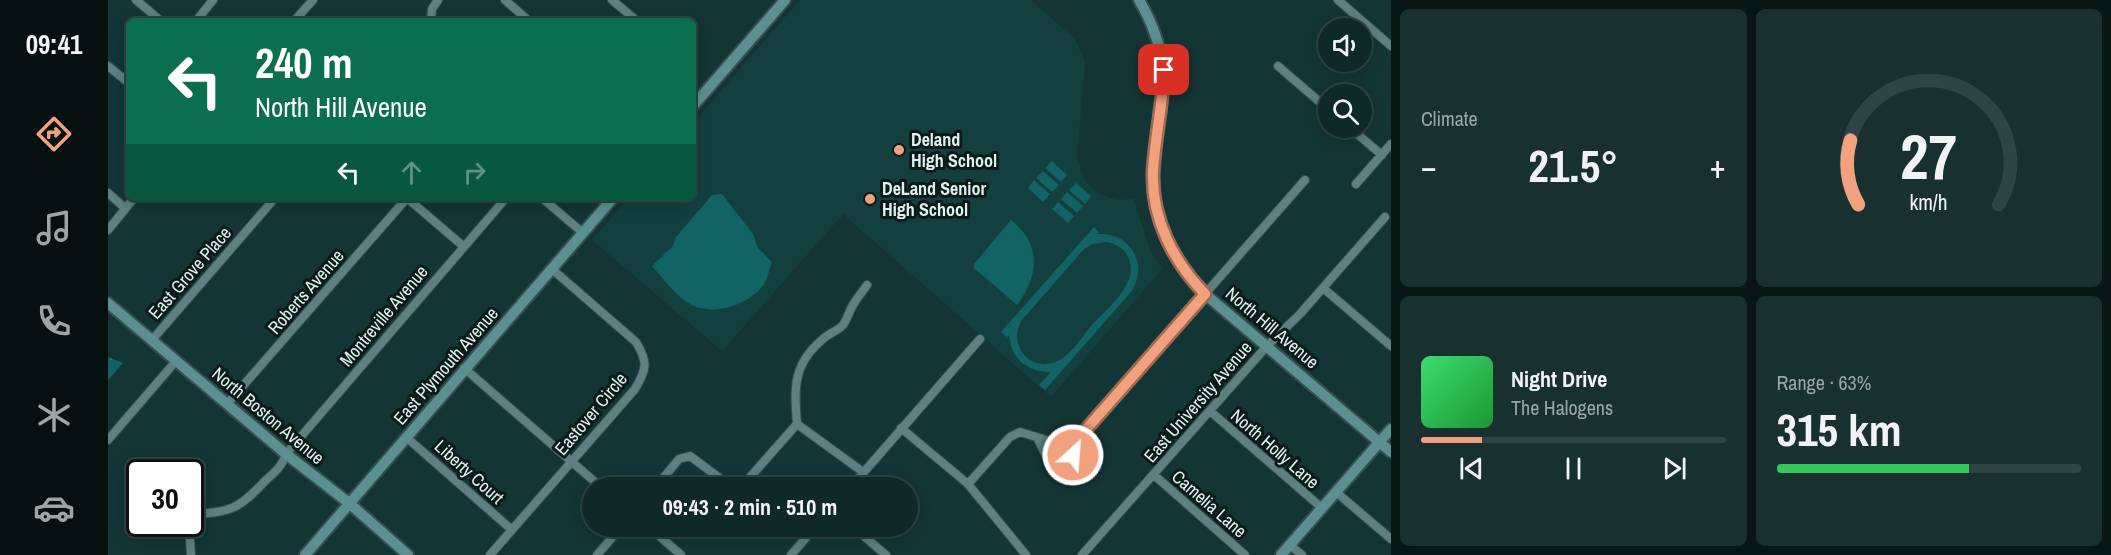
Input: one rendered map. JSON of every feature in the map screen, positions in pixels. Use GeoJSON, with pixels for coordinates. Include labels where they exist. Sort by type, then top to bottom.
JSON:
{"type":"FeatureCollection","features":[{"type":"Feature","properties":{"kind":"street"},"geometry":{"type":"LineString","coordinates":[[136,0],[157,18]]}},
{"type":"Feature","properties":{"kind":"street"},"geometry":{"type":"LineString","coordinates":[[198,18],[213,0]]}},
{"type":"Feature","properties":{"kind":"street"},"geometry":{"type":"LineString","coordinates":[[300,18],[313,0]]}},
{"type":"Feature","properties":{"kind":"street"},"geometry":{"type":"LineString","coordinates":[[431,18],[432,9],[438,0]]}},
{"type":"Feature","properties":{"kind":"street"},"geometry":{"type":"LineString","coordinates":[[505,0],[526,18]]}},
{"type":"Feature","properties":{"kind":"street"},"geometry":{"type":"LineString","coordinates":[[612,0],[633,18]]}},
{"type":"Feature","properties":{"kind":"street"},"geometry":{"type":"LineString","coordinates":[[696,103],[785,0]]}},
{"type":"Feature","properties":{"kind":"street","name":"North Hill Avenue"},"geometry":{"type":"LineString","coordinates":[[1140,0],[1155,31],[1164,70],[1153,171],[1157,206],[1170,249],[1186,273],[1205,294],[1391,452]]}},
{"type":"Feature","properties":{"kind":"street"},"geometry":{"type":"LineString","coordinates":[[1338,0],[1391,46]]}},
{"type":"Feature","properties":{"kind":"street"},"geometry":{"type":"LineString","coordinates":[[108,66],[126,81]]}},
{"type":"Feature","properties":{"kind":"street"},"geometry":{"type":"LineString","coordinates":[[1278,66],[1318,101]]}},
{"type":"Feature","properties":{"kind":"street"},"geometry":{"type":"LineString","coordinates":[[1362,138],[1382,155]]}},
{"type":"Feature","properties":{"kind":"street"},"geometry":{"type":"LineString","coordinates":[[1356,184],[1391,144]]}},
{"type":"Feature","properties":{"kind":"street"},"geometry":{"type":"LineString","coordinates":[[1038,439],[1052,468],[1059,470],[1065,468],[1071,462],[1075,442],[1305,180]]}},
{"type":"Feature","properties":{"kind":"street"},"geometry":{"type":"LineString","coordinates":[[108,193],[125,208]]}},
{"type":"Feature","properties":{"kind":"street"},"geometry":{"type":"LineString","coordinates":[[108,230],[131,201]]}},
{"type":"Feature","properties":{"kind":"street","name":"East Grove Place"},"geometry":{"type":"LineString","coordinates":[[152,340],[272,201]]}},
{"type":"Feature","properties":{"kind":"street","name":"Roberts Avenue"},"geometry":{"type":"LineString","coordinates":[[227,404],[404,201]]}},
{"type":"Feature","properties":{"kind":"street"},"geometry":{"type":"LineString","coordinates":[[410,201],[463,246]]}},
{"type":"Feature","properties":{"kind":"street","name":"Montreville Avenue"},"geometry":{"type":"LineString","coordinates":[[204,514],[224,512],[246,501],[283,463],[286,454],[503,201]]}},
{"type":"Feature","properties":{"kind":"street"},"geometry":{"type":"LineString","coordinates":[[546,201],[583,233]]}},
{"type":"Feature","properties":{"kind":"street","name":"East Plymouth Avenue"},"geometry":{"type":"LineString","coordinates":[[304,555],[610,201]]}},
{"type":"Feature","properties":{"kind":"street","name":"East University Avenue"},"geometry":{"type":"LineString","coordinates":[[1082,555],[1385,217]]}},
{"type":"Feature","properties":{"kind":"street","name":"Eastover Circle"},"geometry":{"type":"LineString","coordinates":[[490,555],[635,389],[645,365],[644,356],[636,342],[553,270]]}},
{"type":"Feature","properties":{"kind":"street"},"geometry":{"type":"LineString","coordinates":[[750,477],[797,424],[795,402],[797,375],[802,362],[811,349],[842,326],[852,305],[867,285]]}},
{"type":"Feature","properties":{"kind":"street"},"geometry":{"type":"LineString","coordinates":[[1323,288],[1391,346]]}},
{"type":"Feature","properties":{"kind":"street","name":"North Boston Avenue"},"geometry":{"type":"LineString","coordinates":[[108,303],[286,454],[349,503],[408,555]]}},
{"type":"Feature","properties":{"kind":"street"},"geometry":{"type":"LineString","coordinates":[[859,477],[980,339]]}},
{"type":"Feature","properties":{"kind":"street"},"geometry":{"type":"LineString","coordinates":[[108,440],[176,361]]}},
{"type":"Feature","properties":{"kind":"street"},"geometry":{"type":"LineString","coordinates":[[464,368],[589,477]]}},
{"type":"Feature","properties":{"kind":"street","name":"North Holly Lane"},"geometry":{"type":"LineString","coordinates":[[1210,411],[1322,508]]}},
{"type":"Feature","properties":{"kind":"street"},"geometry":{"type":"LineString","coordinates":[[797,424],[863,472]]}},
{"type":"Feature","properties":{"kind":"street"},"geometry":{"type":"LineString","coordinates":[[901,428],[968,484],[1026,555]]}},
{"type":"Feature","properties":{"kind":"street"},"geometry":{"type":"LineString","coordinates":[[1281,555],[1391,429]]}},
{"type":"Feature","properties":{"kind":"street"},"geometry":{"type":"LineString","coordinates":[[968,484],[991,457],[1020,432],[1038,439],[1064,443],[1075,442]]}},
{"type":"Feature","properties":{"kind":"street","name":"Liberty Court"},"geometry":{"type":"LineString","coordinates":[[406,437],[512,530]]}},
{"type":"Feature","properties":{"kind":"street"},"geometry":{"type":"LineString","coordinates":[[664,477],[679,459],[690,456],[720,477]]}},
{"type":"Feature","properties":{"kind":"street","name":"Camelia Lane"},"geometry":{"type":"LineString","coordinates":[[1154,475],[1245,555]]}},
{"type":"Feature","properties":{"kind":"street"},"geometry":{"type":"LineString","coordinates":[[1336,492],[1391,538]]}},
{"type":"Feature","properties":{"kind":"street"},"geometry":{"type":"LineString","coordinates":[[190,537],[191,555]]}},
{"type":"Feature","properties":{"kind":"street"},"geometry":{"type":"LineString","coordinates":[[597,555],[613,537]]}},
{"type":"Feature","properties":{"kind":"street"},"geometry":{"type":"LineString","coordinates":[[661,537],[681,555]]}},
{"type":"Feature","properties":{"kind":"street"},"geometry":{"type":"LineString","coordinates":[[791,555],[807,537]]}},
{"type":"Feature","properties":{"kind":"street"},"geometry":{"type":"LineString","coordinates":[[865,537],[886,555]]}},
{"type":"Feature","properties":{"kind":"street"},"geometry":{"type":"LineString","coordinates":[[1290,544],[1302,555]]}},
{"type":"Feature","properties":{"kind":"shaded area","name":"DeLand Senior High School"},"geometry":{"type":"Polygon","coordinates":[[[800,0],[1031,0],[1075,39],[1085,61],[1077,158],[1085,181],[1099,194],[1117,200],[1134,199],[1150,251],[1162,269],[1051,397],[843,214],[722,351],[592,240],[626,201],[696,201],[696,120],[800,0]]]}},
{"type":"Feature","properties":{"kind":"green space"},"geometry":{"type":"Polygon","coordinates":[[[1052,161],[1067,175],[1061,182],[1045,168],[1052,161]]]}},
{"type":"Feature","properties":{"kind":"green space"},"geometry":{"type":"Polygon","coordinates":[[[1043,171],[1059,185],[1052,192],[1036,178],[1043,171]]]}},
{"type":"Feature","properties":{"kind":"green space"},"geometry":{"type":"Polygon","coordinates":[[[1034,180],[1050,194],[1043,202],[1028,188],[1034,180]]]}},
{"type":"Feature","properties":{"kind":"green space"},"geometry":{"type":"Polygon","coordinates":[[[1076,183],[1091,196],[1085,204],[1069,190],[1076,183]]]}},
{"type":"Feature","properties":{"kind":"green space"},"geometry":{"type":"Polygon","coordinates":[[[1067,192],[1083,206],[1077,213],[1061,199],[1067,192]]]}},
{"type":"Feature","properties":{"kind":"green space"},"geometry":{"type":"Polygon","coordinates":[[[722,194],[753,234],[758,248],[772,262],[764,284],[748,299],[727,308],[704,309],[684,300],[652,266],[672,247],[676,237],[712,195],[722,194]]]}},
{"type":"Feature","properties":{"kind":"green space"},"geometry":{"type":"Polygon","coordinates":[[[1058,202],[1074,216],[1068,223],[1052,209],[1058,202]]]}},
{"type":"Feature","properties":{"kind":"green space"},"geometry":{"type":"Polygon","coordinates":[[[1011,220],[1028,239],[1034,261],[1030,283],[1017,305],[974,268],[974,264],[1011,220]]]}},
{"type":"Feature","properties":{"kind":"green space"},"geometry":{"type":"Polygon","coordinates":[[[1094,227],[1099,232],[1098,234],[1120,239],[1134,253],[1138,272],[1136,283],[1130,293],[1045,390],[1039,385],[1051,372],[1028,367],[1013,351],[1009,335],[1007,337],[1001,332],[1094,227]],[[1110,243],[1093,244],[1085,248],[1021,321],[1017,340],[1028,359],[1046,364],[1066,356],[1120,295],[1130,276],[1131,267],[1124,251],[1110,243]]]}},
{"type":"Feature","properties":{"kind":"green space"},"geometry":{"type":"Polygon","coordinates":[[[108,357],[123,363],[108,380],[108,357]]]}},
{"type":"Feature","properties":{"kind":"place","name":"Deland High School"},"geometry":{"type":"Point","coordinates":[899,150]}},
{"type":"Feature","properties":{"kind":"place","name":"DeLand Senior High School"},"geometry":{"type":"Point","coordinates":[870,199]}},
{"type":"Feature","properties":{"kind":"route"},"geometry":{"type":"LineString","coordinates":[[1073,455],[1075,442],[1205,294],[1180,266],[1170,249],[1157,206],[1153,171],[1164,70]]}}]}
